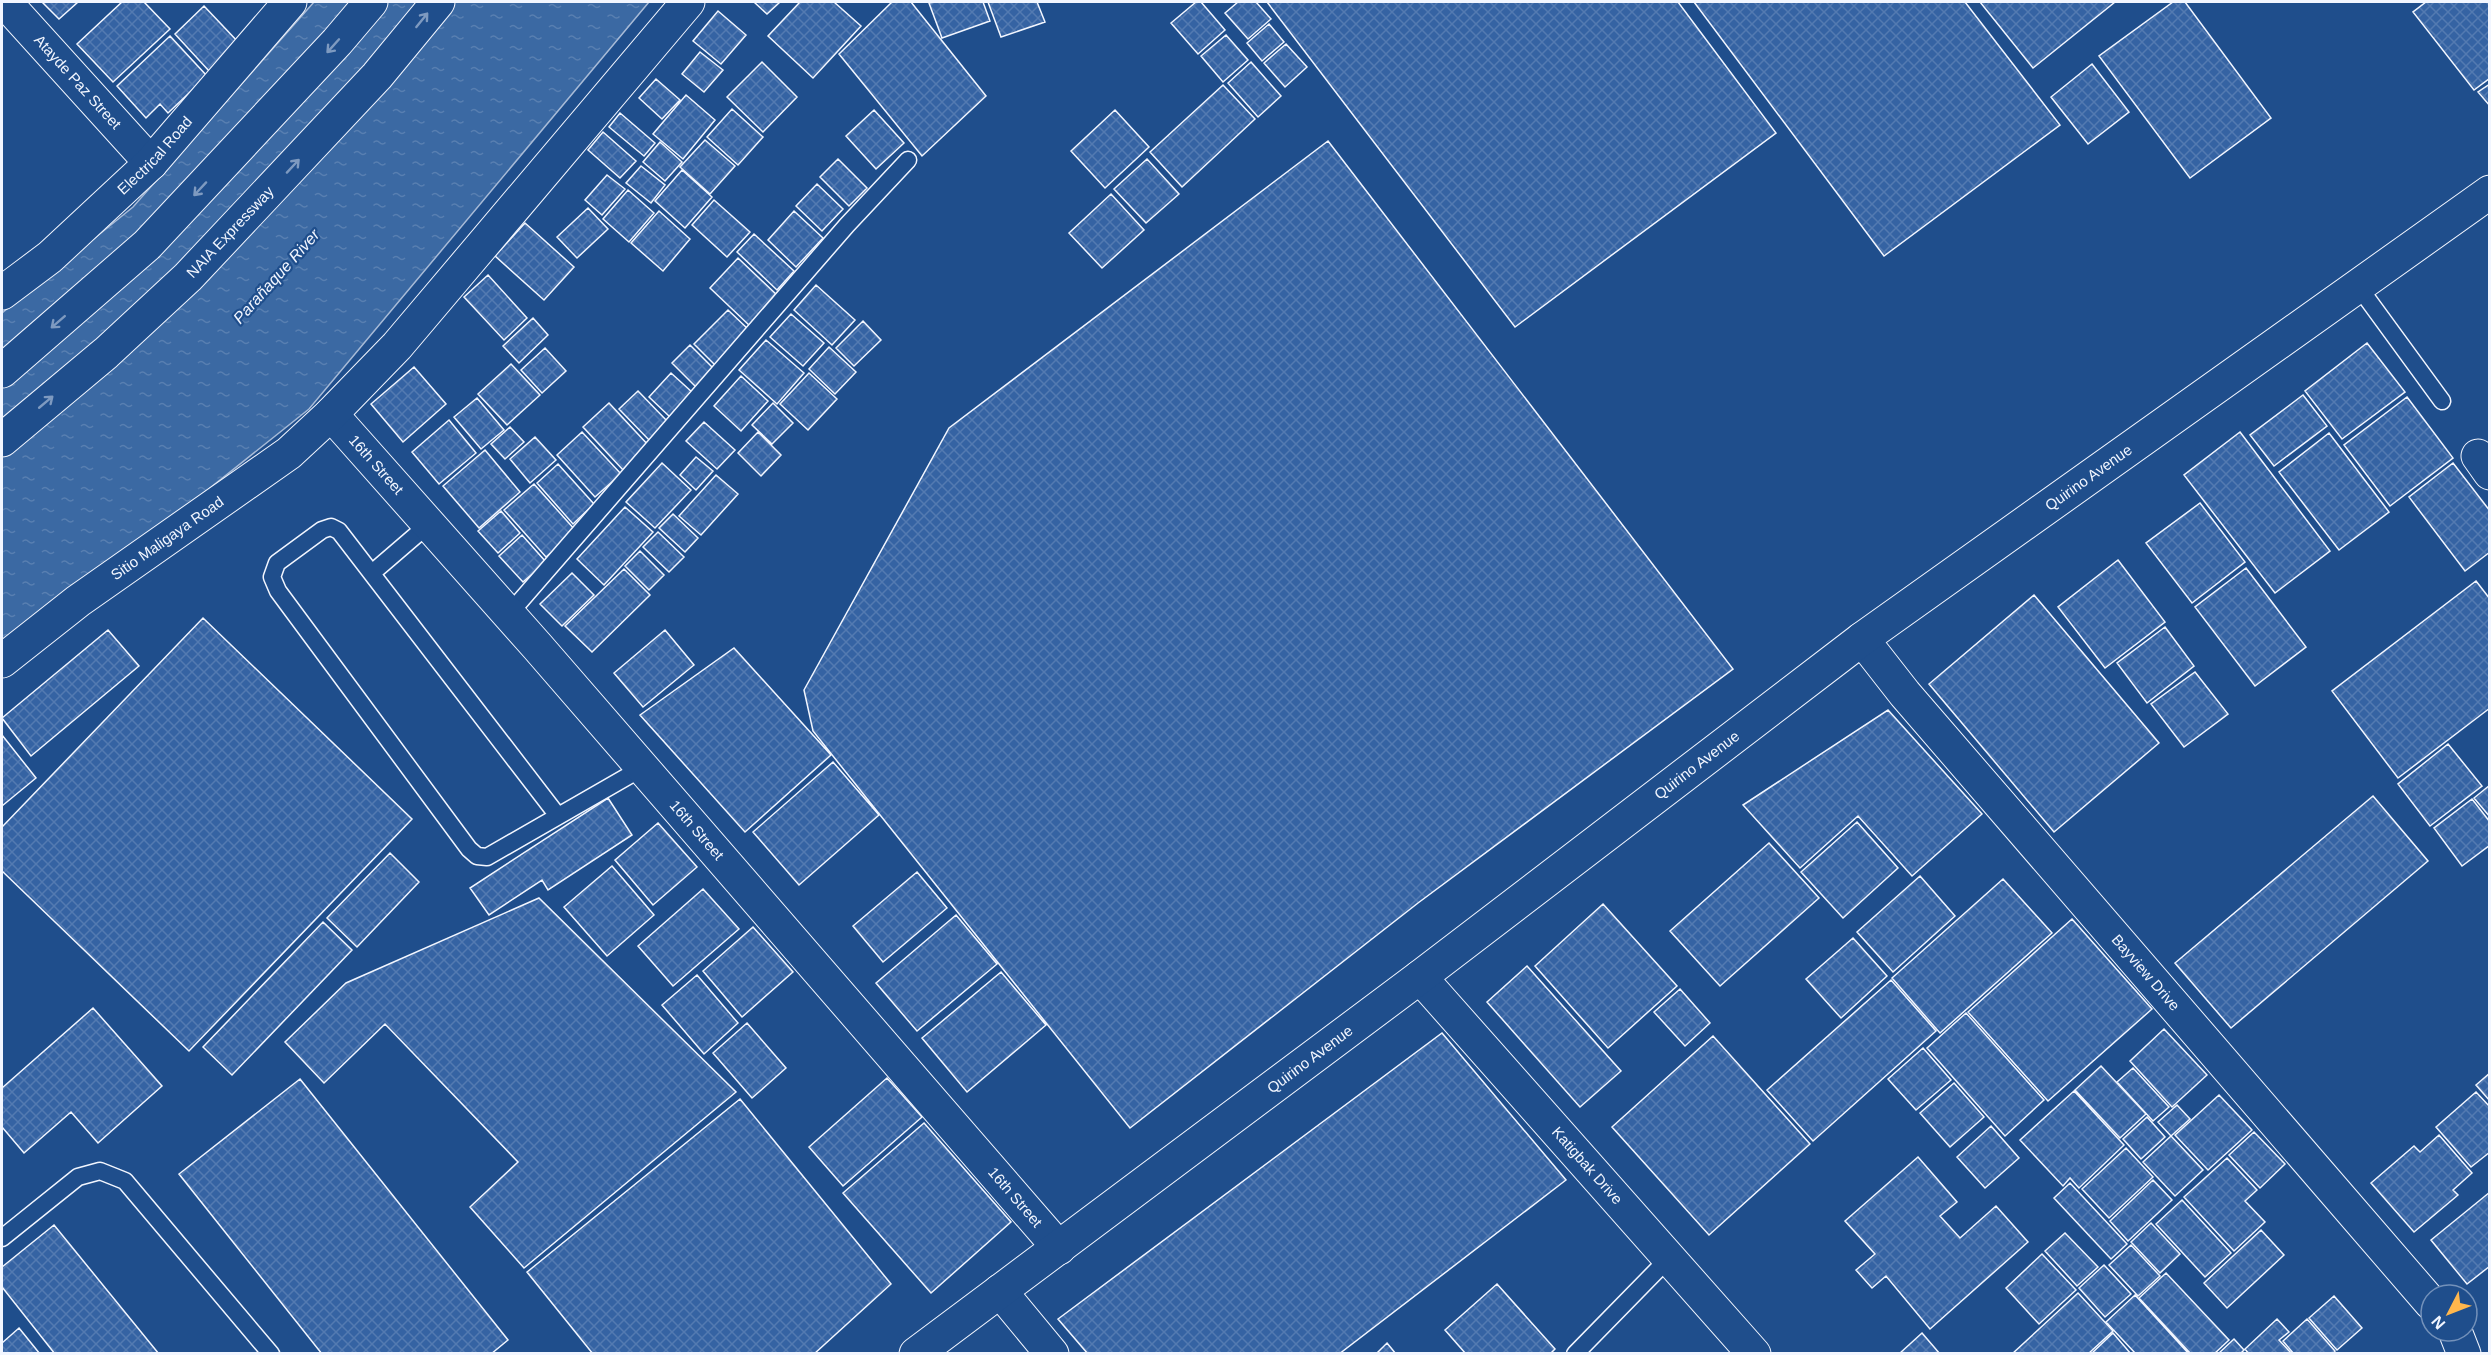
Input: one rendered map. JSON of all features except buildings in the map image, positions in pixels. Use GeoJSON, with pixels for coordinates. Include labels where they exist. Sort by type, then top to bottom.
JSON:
{"type":"FeatureCollection","features":[{"type":"Feature","properties":{"kind":"main road","name":"Atayde Paz Street"},"geometry":{"type":"LineString","coordinates":[[5,2],[151,163]]}},
{"type":"Feature","properties":{"kind":"main road","name":"Electrical Road"},"geometry":{"type":"LineString","coordinates":[[2,293],[50,257],[151,163],[290,2]]}},
{"type":"Feature","properties":{"kind":"main road"},"geometry":{"type":"LineString","coordinates":[[2,371],[147,245],[337,42],[370,2]]}},
{"type":"Feature","properties":{"kind":"main road","name":"NAIA Expressway"},"geometry":{"type":"LineString","coordinates":[[2,440],[106,353],[188,277],[376,76],[438,2]]}},
{"type":"Feature","properties":{"kind":"main road","name":"Sitio Maligaya Road"},"geometry":{"type":"LineString","coordinates":[[2,661],[78,601],[289,453],[332,414],[397,346],[688,2]]}},
{"type":"Feature","properties":{"kind":"main road","name":"Quirino Avenue"},"geometry":{"type":"LineString","coordinates":[[916,1353],[1420,977],[1862,639],[2490,192]]}},
{"type":"Feature","properties":{"kind":"main road","name":"16th Street"},"geometry":{"type":"LineString","coordinates":[[332,414],[509,614],[1059,1248]]}},
{"type":"Feature","properties":{"kind":"main road","name":"Bayview Drive"},"geometry":{"type":"LineString","coordinates":[[1862,639],[1913,703],[2419,1289]]}},
{"type":"Feature","properties":{"kind":"main road","name":"Katigbak Drive"},"geometry":{"type":"LineString","coordinates":[[1420,977],[1754,1353]]}},
{"type":"Feature","properties":{"kind":"main road"},"geometry":{"type":"LineString","coordinates":[[1000,1291],[1052,1353]]}},
{"type":"Feature","properties":{"kind":"lane"},"geometry":{"type":"LineString","coordinates":[[509,614],[847,225],[908,160]]}},
{"type":"Feature","properties":{"kind":"lane"},"geometry":{"type":"LineString","coordinates":[[2358,286],[2442,401]]}},
{"type":"Feature","properties":{"kind":"lane"},"geometry":{"type":"LineString","coordinates":[[372,573],[429,524]]}},
{"type":"Feature","properties":{"kind":"lane"},"geometry":{"type":"LineString","coordinates":[[558,816],[339,531],[331,527],[322,530],[277,563],[272,577],[278,591],[469,849],[477,856],[487,857],[642,768]]}},
{"type":"Feature","properties":{"kind":"lane"},"geometry":{"type":"LineString","coordinates":[[2,1238],[78,1177],[100,1171],[125,1180],[271,1353]]}},
{"type":"Feature","properties":{"kind":"lane"},"geometry":{"type":"LineString","coordinates":[[1577,1353],[1668,1258]]}},
{"type":"Feature","properties":{"kind":"water","name":"Parañaque River"},"geometry":{"type":"Polygon","coordinates":[[[314,2],[649,2],[309,409],[2,654],[2,313],[133,207],[314,2]]]}}]}
